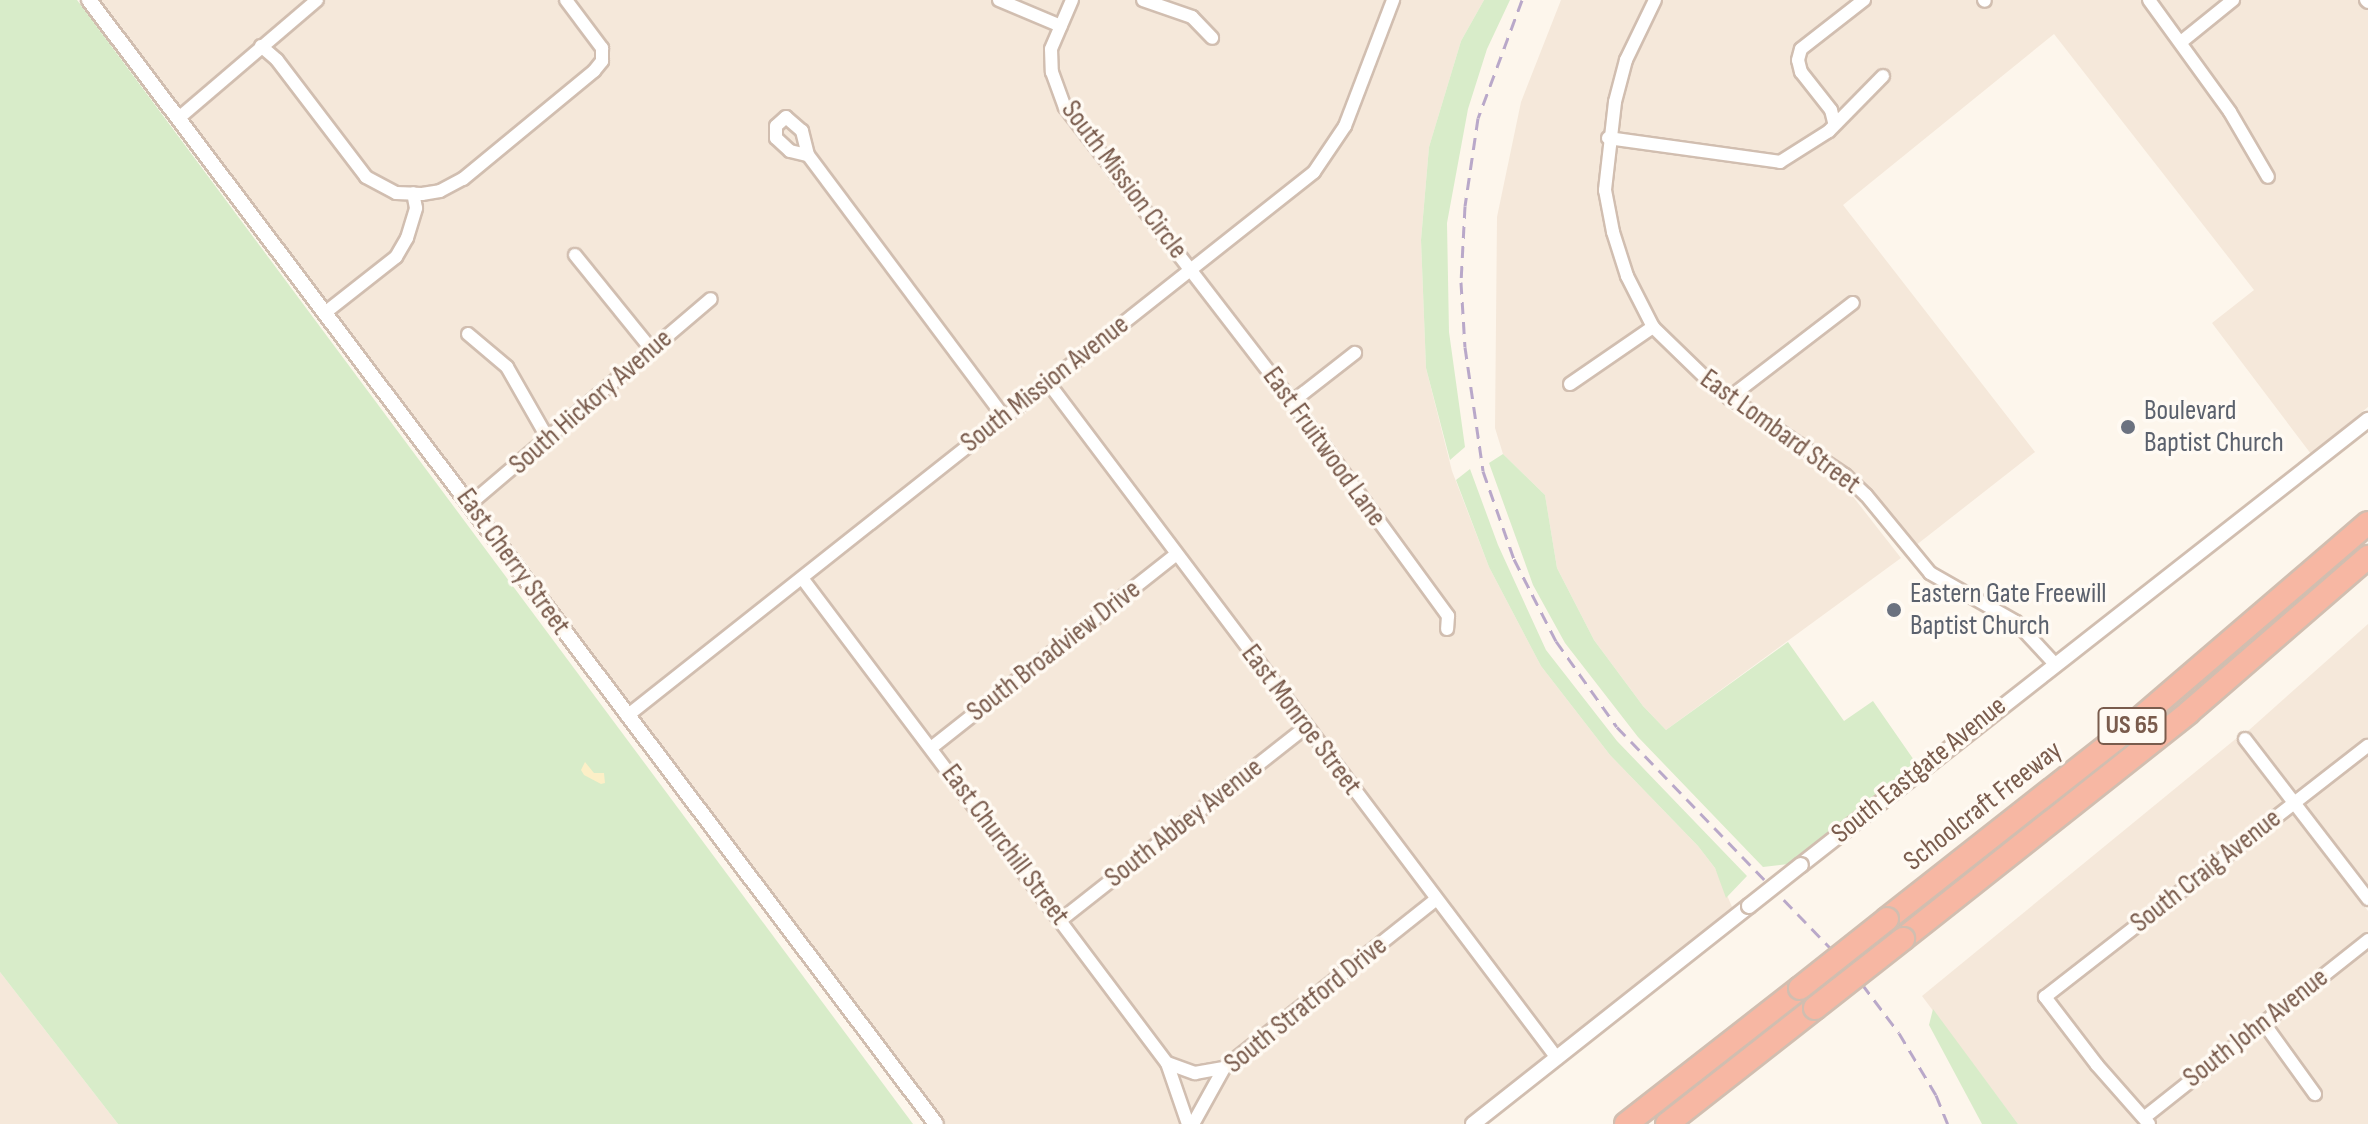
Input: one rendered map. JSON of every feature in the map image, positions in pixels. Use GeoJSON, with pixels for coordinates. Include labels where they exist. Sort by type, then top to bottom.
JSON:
{"type":"FeatureCollection","features":[{"type":"Feature","properties":{"kind":"highway","name":"Schoolcraft Freeway"},"geometry":{"type":"LineString","coordinates":[[1626,1124],[2116,739],[2368,523]]}},
{"type":"Feature","properties":{"kind":"highway","name":"Schoolcraft Freeway"},"geometry":{"type":"LineString","coordinates":[[1667,1124],[2189,712],[2368,557]]}},
{"type":"Feature","properties":{"kind":"street","name":"East Cherry Street"},"geometry":{"type":"LineString","coordinates":[[89,0],[936,1124]]}},
{"type":"Feature","properties":{"kind":"street"},"geometry":{"type":"LineString","coordinates":[[180,117],[317,0]]}},
{"type":"Feature","properties":{"kind":"street"},"geometry":{"type":"LineString","coordinates":[[261,46],[277,60],[366,177],[396,193],[440,191],[463,179],[594,71],[602,61],[602,48],[566,0]]}},
{"type":"Feature","properties":{"kind":"street"},"geometry":{"type":"LineString","coordinates":[[999,0],[1061,26]]}},
{"type":"Feature","properties":{"kind":"street","name":"South Mission Circle"},"geometry":{"type":"LineString","coordinates":[[1072,0],[1051,49],[1052,72],[1065,107],[1191,268]]}},
{"type":"Feature","properties":{"kind":"street"},"geometry":{"type":"LineString","coordinates":[[1143,0],[1192,17],[1212,38]]}},
{"type":"Feature","properties":{"kind":"street","name":"South Mission Avenue"},"geometry":{"type":"LineString","coordinates":[[627,716],[1314,172],[1345,126],[1393,0]]}},
{"type":"Feature","properties":{"kind":"street","name":"East Lombard Street"},"geometry":{"type":"LineString","coordinates":[[1655,0],[1626,60],[1608,138],[1605,190],[1613,232],[1627,276],[1653,327],[1690,366],[1729,398],[1845,475],[1930,573],[2016,622],[2054,663]]}},
{"type":"Feature","properties":{"kind":"street"},"geometry":{"type":"LineString","coordinates":[[1834,122],[1831,110],[1801,72],[1798,60],[1801,49],[1864,0]]}},
{"type":"Feature","properties":{"kind":"street"},"geometry":{"type":"LineString","coordinates":[[2149,0],[2230,112],[2268,177]]}},
{"type":"Feature","properties":{"kind":"street"},"geometry":{"type":"LineString","coordinates":[[2181,42],[2233,0]]}},
{"type":"Feature","properties":{"kind":"street"},"geometry":{"type":"LineString","coordinates":[[1608,138],[1780,162],[1829,131],[1834,122],[1883,76]]}},
{"type":"Feature","properties":{"kind":"street"},"geometry":{"type":"LineString","coordinates":[[808,155],[1003,416]]}},
{"type":"Feature","properties":{"kind":"street"},"geometry":{"type":"LineString","coordinates":[[326,312],[396,257],[407,238],[416,208],[413,193]]}},
{"type":"Feature","properties":{"kind":"street"},"geometry":{"type":"LineString","coordinates":[[575,255],[652,350]]}},
{"type":"Feature","properties":{"kind":"street","name":"East Fruitwood Lane"},"geometry":{"type":"LineString","coordinates":[[1191,268],[1448,616],[1447,629]]}},
{"type":"Feature","properties":{"kind":"street","name":"South Hickory Avenue"},"geometry":{"type":"LineString","coordinates":[[470,504],[711,299]]}},
{"type":"Feature","properties":{"kind":"street"},"geometry":{"type":"LineString","coordinates":[[1729,398],[1853,303]]}},
{"type":"Feature","properties":{"kind":"street"},"geometry":{"type":"LineString","coordinates":[[1570,384],[1653,327]]}},
{"type":"Feature","properties":{"kind":"street"},"geometry":{"type":"LineString","coordinates":[[468,334],[507,367],[548,439]]}},
{"type":"Feature","properties":{"kind":"street"},"geometry":{"type":"LineString","coordinates":[[1292,402],[1355,353]]}},
{"type":"Feature","properties":{"kind":"street","name":"East Monroe Street"},"geometry":{"type":"LineString","coordinates":[[1047,381],[1557,1058]]}},
{"type":"Feature","properties":{"kind":"street","name":"South Eastgate Avenue"},"geometry":{"type":"LineString","coordinates":[[1473,1124],[2054,663],[2368,420]]}},
{"type":"Feature","properties":{"kind":"street","name":"South Broadview Drive"},"geometry":{"type":"LineString","coordinates":[[931,748],[1177,554]]}},
{"type":"Feature","properties":{"kind":"street","name":"East Churchill Street"},"geometry":{"type":"LineString","coordinates":[[802,578],[1062,919],[1167,1063],[1190,1124]]}},
{"type":"Feature","properties":{"kind":"street","name":"South Abbey Avenue"},"geometry":{"type":"LineString","coordinates":[[1062,919],[1306,727]]}},
{"type":"Feature","properties":{"kind":"street"},"geometry":{"type":"LineString","coordinates":[[2245,739],[2368,899]]}},
{"type":"Feature","properties":{"kind":"street","name":"South Craig Avenue"},"geometry":{"type":"LineString","coordinates":[[2147,1120],[2097,1065],[2045,997],[2368,746]]}},
{"type":"Feature","properties":{"kind":"street","name":"South Stratford Drive"},"geometry":{"type":"LineString","coordinates":[[1190,1124],[1224,1068],[1435,900]]}},
{"type":"Feature","properties":{"kind":"street","name":"South John Avenue"},"geometry":{"type":"LineString","coordinates":[[2147,1120],[2263,1022],[2368,940]]}},
{"type":"Feature","properties":{"kind":"street"},"geometry":{"type":"LineString","coordinates":[[2263,1022],[2315,1094]]}},
{"type":"Feature","properties":{"kind":"street"},"geometry":{"type":"LineString","coordinates":[[1167,1063],[1195,1073],[1224,1068]]}},
{"type":"Feature","properties":{"kind":"shaded area"},"geometry":{"type":"Polygon","coordinates":[[[101,0],[1484,0],[1461,41],[1429,147],[1421,240],[1426,368],[1452,471],[1489,567],[1541,666],[1610,755],[1698,846],[1715,868],[1733,909],[1463,1124],[945,1124],[101,0]]]}},
{"type":"Feature","properties":{"kind":"shaded area"},"geometry":{"type":"Polygon","coordinates":[[[1561,0],[2368,0],[2368,407],[2311,454],[2212,323],[2254,290],[2054,34],[1843,205],[2035,452],[1915,546],[1853,473],[1741,398],[1726,407],[1847,489],[1901,558],[1666,730],[1643,706],[1594,640],[1557,568],[1545,495],[1503,454],[1495,428],[1497,217],[1521,102],[1561,0]]]}},
{"type":"Feature","properties":{"kind":"shaded area"},"geometry":{"type":"Polygon","coordinates":[[[2368,624],[2368,891],[2248,731],[2368,624]]]}},
{"type":"Feature","properties":{"kind":"shaded area"},"geometry":{"type":"Polygon","coordinates":[[[2238,737],[2368,911],[2368,1124],[2018,1124],[1922,996],[2238,737]]]}},
{"type":"Feature","properties":{"kind":"shaded area"},"geometry":{"type":"Polygon","coordinates":[[[0,972],[118,1124],[0,1124],[0,972]]]}},
{"type":"Feature","properties":{"kind":"green space"},"geometry":{"type":"Polygon","coordinates":[[[0,0],[77,0],[913,1124],[118,1124],[0,972],[0,0]]]}},
{"type":"Feature","properties":{"kind":"green space"},"geometry":{"type":"Polygon","coordinates":[[[1484,0],[1510,0],[1487,49],[1468,109],[1447,223],[1449,332],[1465,447],[1450,460],[1426,368],[1421,240],[1429,147],[1461,41],[1484,0]]]}},
{"type":"Feature","properties":{"kind":"green space"},"geometry":{"type":"Polygon","coordinates":[[[1503,454],[1545,495],[1557,568],[1594,640],[1643,706],[1666,730],[1788,642],[1844,721],[1873,701],[1916,763],[1788,864],[1763,867],[1638,737],[1565,643],[1533,585],[1489,463],[1503,454]]]}},
{"type":"Feature","properties":{"kind":"green space"},"geometry":{"type":"Polygon","coordinates":[[[1470,469],[1498,545],[1546,650],[1617,741],[1747,876],[1726,898],[1715,868],[1698,846],[1610,755],[1541,666],[1489,567],[1456,480],[1470,469]]]}},
{"type":"Feature","properties":{"kind":"green space"},"geometry":{"type":"Polygon","coordinates":[[[1933,1009],[2018,1124],[1982,1124],[1929,1025],[1933,1009]]]}},
{"type":"Feature","properties":{"kind":"sand"},"geometry":{"type":"Polygon","coordinates":[[[585,762],[594,773],[604,773],[605,783],[584,775],[581,770],[585,762]]]}},
{"type":"Feature","properties":{"kind":"railway"},"geometry":{"type":"LineString","coordinates":[[1522,0],[1478,118],[1465,206],[1461,282],[1465,347],[1483,471],[1514,559],[1556,641],[1617,727],[1850,968],[1899,1033],[1936,1095],[1948,1124]]}},
{"type":"Feature","properties":{"kind":"place","name":"Boulevard Baptist Church"},"geometry":{"type":"Point","coordinates":[2128,427]}},
{"type":"Feature","properties":{"kind":"place","name":"Eastern Gate Freewill Baptist Church"},"geometry":{"type":"Point","coordinates":[1894,610]}}]}
